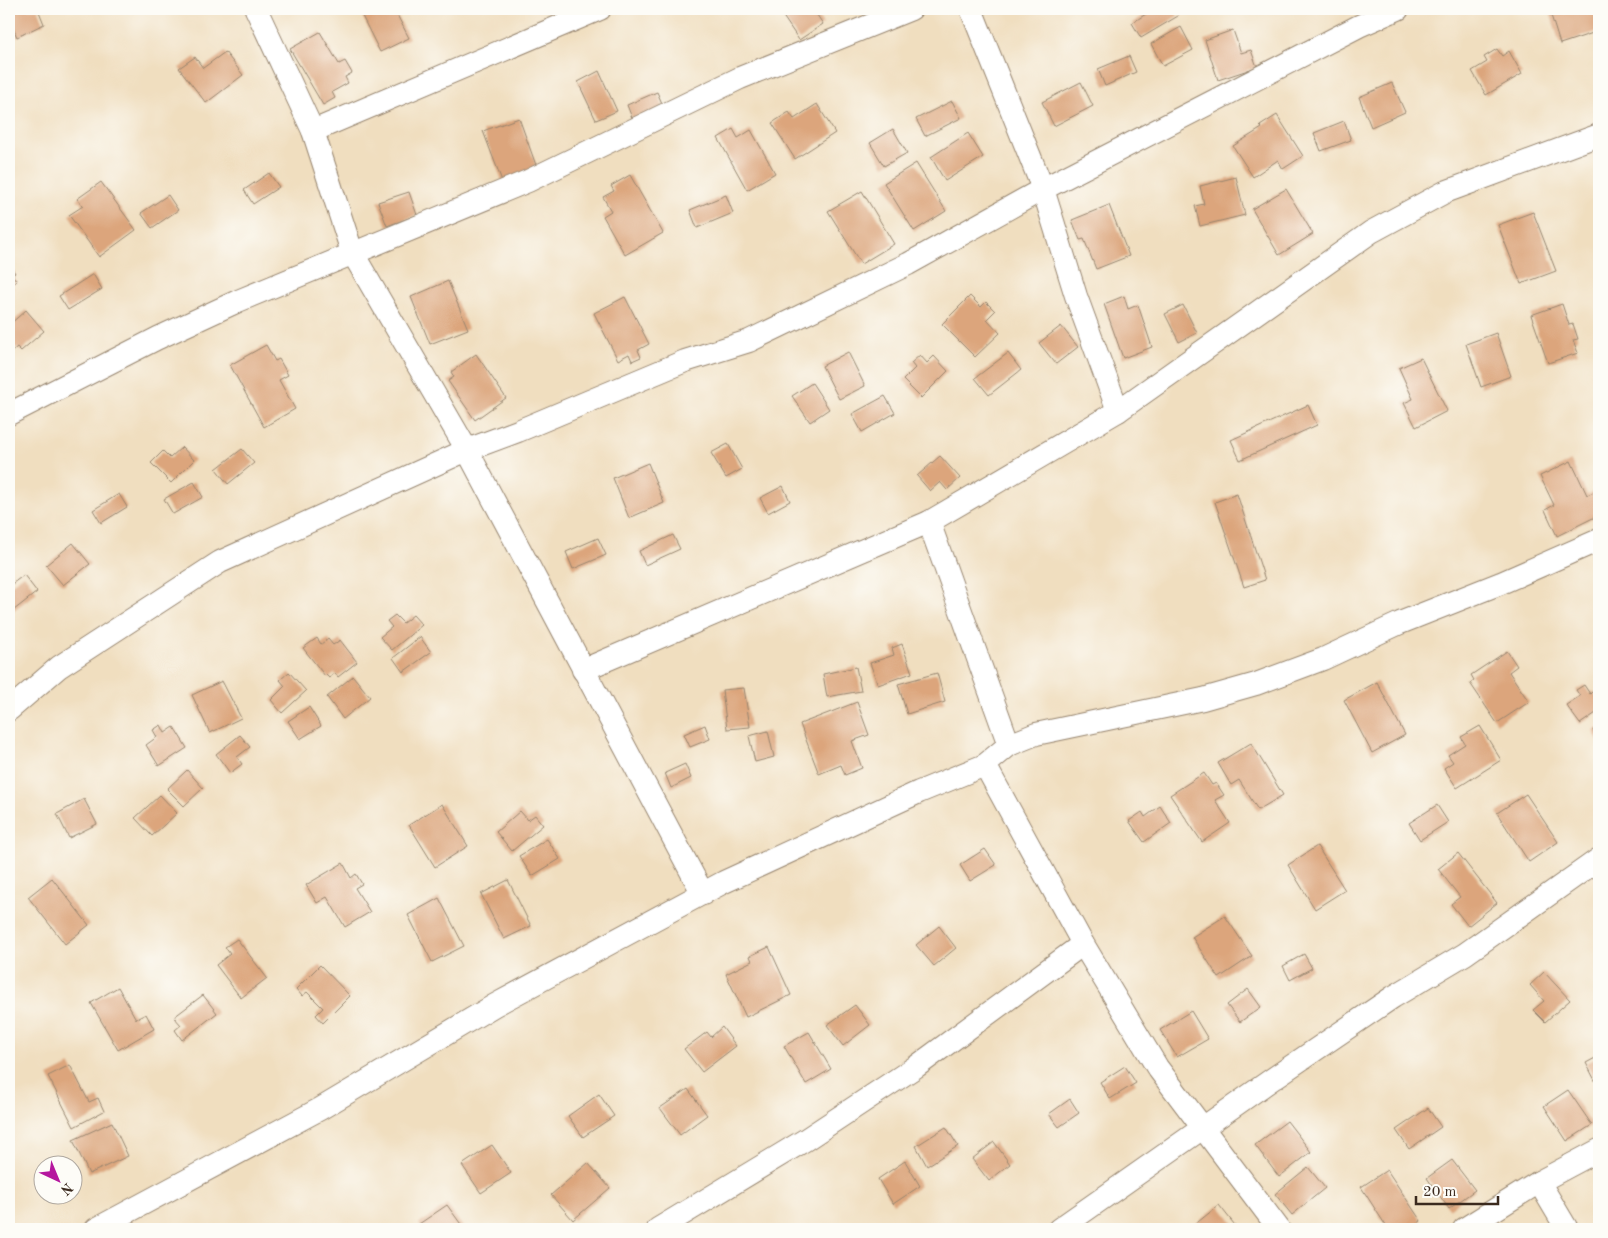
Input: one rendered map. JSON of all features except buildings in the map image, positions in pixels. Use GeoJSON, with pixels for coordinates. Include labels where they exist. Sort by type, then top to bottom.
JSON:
{"type":"FeatureCollection","features":[{"type":"Feature","properties":{"kind":"street"},"geometry":{"type":"LineString","coordinates":[[256,9],[313,131],[352,252],[467,450],[703,894]]}},
{"type":"Feature","properties":{"kind":"street"},"geometry":{"type":"LineString","coordinates":[[313,131],[600,9]]}},
{"type":"Feature","properties":{"kind":"street"},"geometry":{"type":"LineString","coordinates":[[9,414],[158,338],[352,252],[528,181],[740,78],[911,9]]}},
{"type":"Feature","properties":{"kind":"street"},"geometry":{"type":"LineString","coordinates":[[971,9],[1043,189],[1076,296],[1118,411]]}},
{"type":"Feature","properties":{"kind":"street"},"geometry":{"type":"LineString","coordinates":[[9,710],[59,667],[220,562],[467,450],[518,431],[685,361],[749,341],[908,264],[1043,189],[1359,26],[1398,9]]}},
{"type":"Feature","properties":{"kind":"street"},"geometry":{"type":"LineString","coordinates":[[583,670],[929,522],[1118,411],[1371,232],[1445,192],[1599,135]]}},
{"type":"Feature","properties":{"kind":"street"},"geometry":{"type":"LineString","coordinates":[[929,522],[1009,745]]}},
{"type":"Feature","properties":{"kind":"street"},"geometry":{"type":"LineString","coordinates":[[96,1229],[320,1109],[495,1005],[703,894],[919,792],[985,765],[1009,745],[1036,734],[1202,699],[1256,684],[1322,658],[1400,623],[1501,583],[1599,540]]}},
{"type":"Feature","properties":{"kind":"street"},"geometry":{"type":"LineString","coordinates":[[985,765],[1083,944],[1157,1067],[1279,1229]]}},
{"type":"Feature","properties":{"kind":"street"},"geometry":{"type":"LineString","coordinates":[[1059,1229],[1393,996],[1465,954],[1599,859]]}},
{"type":"Feature","properties":{"kind":"street"},"geometry":{"type":"LineString","coordinates":[[658,1229],[805,1140],[917,1066],[1083,944]]}},
{"type":"Feature","properties":{"kind":"street"},"geometry":{"type":"LineString","coordinates":[[1464,1229],[1539,1182],[1599,1150]]}},
{"type":"Feature","properties":{"kind":"street"},"geometry":{"type":"LineString","coordinates":[[1539,1182],[1567,1229]]}}]}
